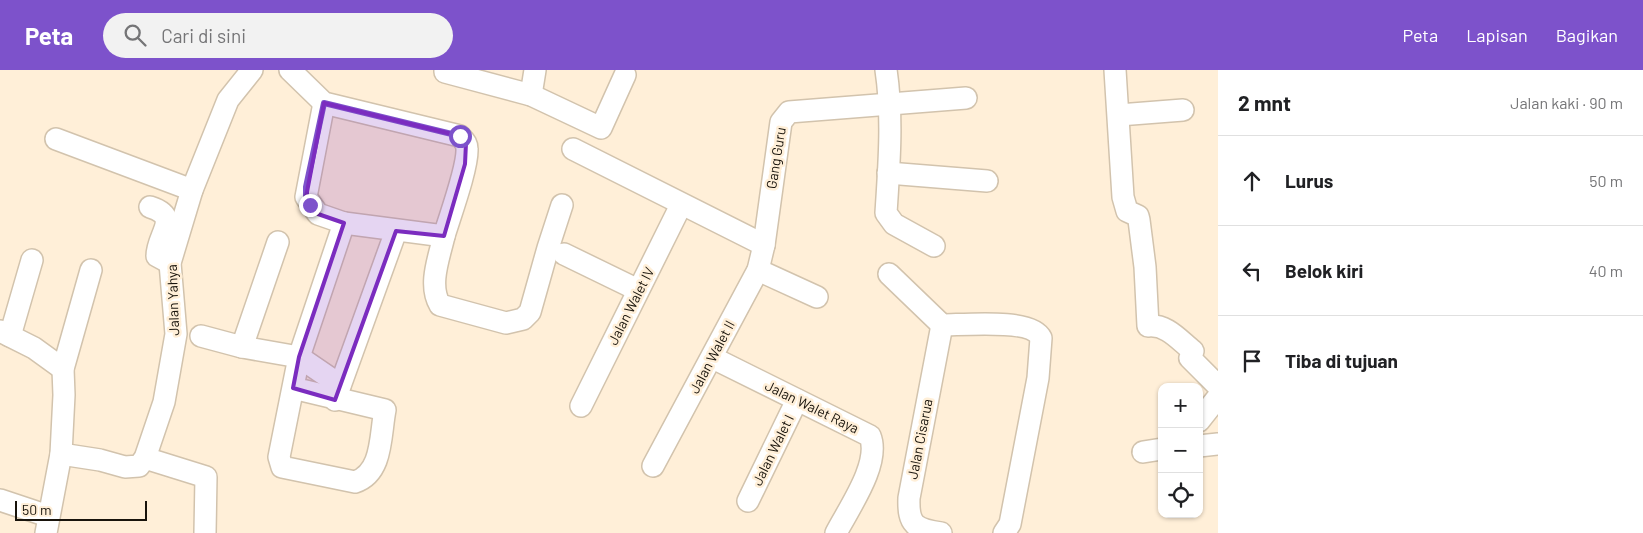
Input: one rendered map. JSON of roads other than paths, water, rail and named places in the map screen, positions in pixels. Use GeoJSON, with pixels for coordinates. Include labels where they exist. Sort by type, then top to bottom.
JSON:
{"type":"FeatureCollection","features":[{"type":"Feature","properties":{"kind":"street","name":"Jalan Yahya"},"geometry":{"type":"LineString","coordinates":[[145,458],[164,402],[176,334],[170,263],[192,190],[228,100],[252,70]]}},
{"type":"Feature","properties":{"kind":"street"},"geometry":{"type":"LineString","coordinates":[[290,70],[324,103],[460,136],[466,142],[467,151],[444,236],[434,283],[435,298],[440,305],[506,323],[517,322],[530,312],[562,205]]}},
{"type":"Feature","properties":{"kind":"street"},"geometry":{"type":"LineString","coordinates":[[531,95],[535,70]]}},
{"type":"Feature","properties":{"kind":"street"},"geometry":{"type":"LineString","coordinates":[[886,70],[889,102],[887,218],[894,224],[934,246]]}},
{"type":"Feature","properties":{"kind":"street"},"geometry":{"type":"LineString","coordinates":[[1115,70],[1123,197],[1127,211],[1138,216],[1139,220],[1145,267],[1148,326],[1156,325],[1168,330],[1193,351],[1190,358],[1218,386]]}},
{"type":"Feature","properties":{"kind":"street"},"geometry":{"type":"LineString","coordinates":[[445,71],[531,95],[600,128],[625,75]]}},
{"type":"Feature","properties":{"kind":"street","name":"Gang Guru"},"geometry":{"type":"LineString","coordinates":[[764,246],[781,122],[789,112],[889,102],[966,98]]}},
{"type":"Feature","properties":{"kind":"street"},"geometry":{"type":"LineString","coordinates":[[324,103],[306,197],[318,214],[344,222],[396,231],[444,236]]}},
{"type":"Feature","properties":{"kind":"street"},"geometry":{"type":"LineString","coordinates":[[1119,115],[1183,110]]}},
{"type":"Feature","properties":{"kind":"street"},"geometry":{"type":"LineString","coordinates":[[56,139],[192,190]]}},
{"type":"Feature","properties":{"kind":"street"},"geometry":{"type":"LineString","coordinates":[[573,149],[764,246]]}},
{"type":"Feature","properties":{"kind":"street"},"geometry":{"type":"LineString","coordinates":[[888,173],[987,181]]}},
{"type":"Feature","properties":{"kind":"street","name":"Jalan Walet IV"},"geometry":{"type":"LineString","coordinates":[[581,406],[681,205]]}},
{"type":"Feature","properties":{"kind":"street"},"geometry":{"type":"LineString","coordinates":[[150,207],[162,211],[166,217],[167,222],[157,249],[157,256],[170,263]]}},
{"type":"Feature","properties":{"kind":"street"},"geometry":{"type":"LineString","coordinates":[[293,388],[338,392],[384,410],[376,461],[373,470],[365,479],[355,482],[282,467],[279,457],[299,357],[344,222]]}},
{"type":"Feature","properties":{"kind":"street"},"geometry":{"type":"LineString","coordinates":[[338,392],[396,231]]}},
{"type":"Feature","properties":{"kind":"street"},"geometry":{"type":"LineString","coordinates":[[242,347],[278,242]]}},
{"type":"Feature","properties":{"kind":"street","name":"Jalan Walet II"},"geometry":{"type":"LineString","coordinates":[[653,466],[713,358],[758,270],[764,246]]}},
{"type":"Feature","properties":{"kind":"street"},"geometry":{"type":"LineString","coordinates":[[564,254],[638,290]]}},
{"type":"Feature","properties":{"kind":"street"},"geometry":{"type":"LineString","coordinates":[[32,260],[5,333],[34,348],[63,369]]}},
{"type":"Feature","properties":{"kind":"street"},"geometry":{"type":"LineString","coordinates":[[0,500],[47,524],[60,454],[64,394],[63,369],[91,270]]}},
{"type":"Feature","properties":{"kind":"street"},"geometry":{"type":"LineString","coordinates":[[758,270],[817,297]]}},
{"type":"Feature","properties":{"kind":"street"},"geometry":{"type":"LineString","coordinates":[[889,274],[942,325],[1019,325],[1034,330],[1041,338],[1038,378],[1010,524],[1004,533]]}},
{"type":"Feature","properties":{"kind":"street","name":"Jalan Cisarua"},"geometry":{"type":"LineString","coordinates":[[941,533],[917,527],[911,521],[909,498],[942,325]]}},
{"type":"Feature","properties":{"kind":"street"},"geometry":{"type":"LineString","coordinates":[[202,336],[242,347],[299,357],[338,392]]}},
{"type":"Feature","properties":{"kind":"street","name":"Jalan Walet Raya"},"geometry":{"type":"LineString","coordinates":[[713,358],[870,436],[873,443],[870,467],[836,533]]}},
{"type":"Feature","properties":{"kind":"street"},"geometry":{"type":"LineString","coordinates":[[1203,416],[1218,397]]}},
{"type":"Feature","properties":{"kind":"street","name":"Jalan Walet I"},"geometry":{"type":"LineString","coordinates":[[748,501],[797,400]]}},
{"type":"Feature","properties":{"kind":"street"},"geometry":{"type":"LineString","coordinates":[[1203,446],[1218,444]]}},
{"type":"Feature","properties":{"kind":"street"},"geometry":{"type":"LineString","coordinates":[[60,454],[100,460],[125,467],[139,466],[145,458],[206,477],[205,533]]}}]}
